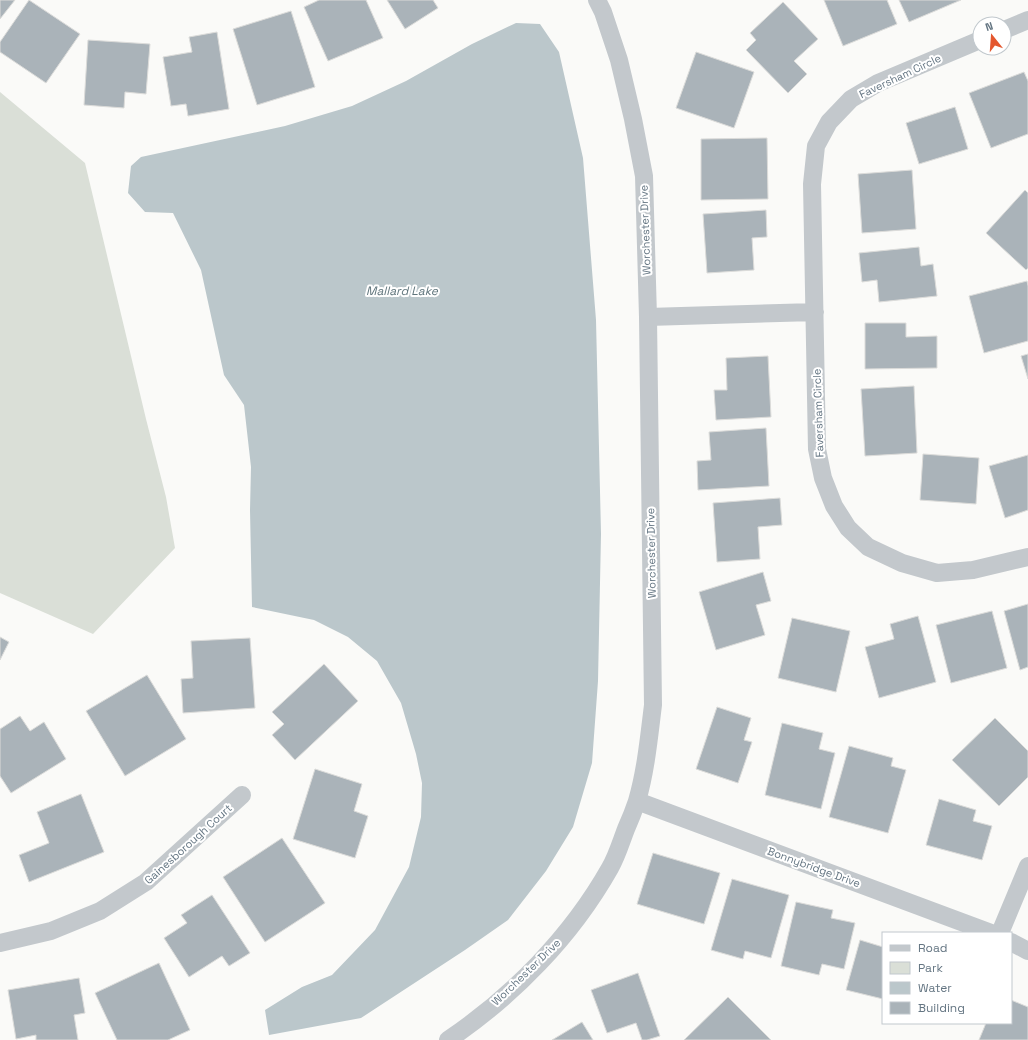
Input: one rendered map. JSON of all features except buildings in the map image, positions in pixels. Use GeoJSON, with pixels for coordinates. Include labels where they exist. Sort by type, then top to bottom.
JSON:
{"type":"FeatureCollection","features":[{"type":"Feature","properties":{"kind":"street","name":"Worchester Drive"},"geometry":{"type":"LineString","coordinates":[[459,1037],[509,992],[550,952],[583,911],[611,867],[637,801],[646,757],[653,705],[648,317],[644,176],[633,119],[619,60],[603,12],[597,0]]}},
{"type":"Feature","properties":{"kind":"street"},"geometry":{"type":"LineString","coordinates":[[1012,27],[1028,20]]}},
{"type":"Feature","properties":{"kind":"street","name":"Faversham Circle"},"geometry":{"type":"LineString","coordinates":[[972,43],[878,83],[850,99],[829,122],[816,146],[812,184],[817,449],[822,478],[834,506],[848,528],[868,547],[902,562],[937,573],[973,570],[1028,557]]}},
{"type":"Feature","properties":{"kind":"street"},"geometry":{"type":"LineString","coordinates":[[648,317],[815,312]]}},
{"type":"Feature","properties":{"kind":"street","name":"Gainesborough Court"},"geometry":{"type":"LineString","coordinates":[[0,943],[51,931],[100,911],[146,882],[242,795]]}},
{"type":"Feature","properties":{"kind":"street","name":"Bonnybridge Drive"},"geometry":{"type":"LineString","coordinates":[[637,801],[988,932]]}},
{"type":"Feature","properties":{"kind":"street"},"geometry":{"type":"LineString","coordinates":[[1000,932],[1028,866]]}},
{"type":"Feature","properties":{"kind":"street"},"geometry":{"type":"LineString","coordinates":[[1012,942],[1028,950]]}},
{"type":"Feature","properties":{"kind":"green space"},"geometry":{"type":"Polygon","coordinates":[[[0,92],[85,163],[166,497],[175,548],[93,634],[0,593],[0,92]]]}},
{"type":"Feature","properties":{"kind":"water","name":"Mallard Lake"},"geometry":{"type":"Polygon","coordinates":[[[516,23],[540,24],[559,52],[583,158],[596,320],[601,534],[598,681],[592,763],[573,827],[546,871],[508,920],[361,1018],[269,1035],[265,1010],[302,987],[332,975],[375,930],[409,867],[421,817],[422,783],[416,754],[401,703],[377,661],[348,637],[314,620],[252,607],[250,510],[251,467],[244,405],[224,375],[201,270],[173,213],[145,212],[128,193],[131,166],[141,157],[285,126],[352,106],[406,81],[472,44],[516,23]]]}}]}
